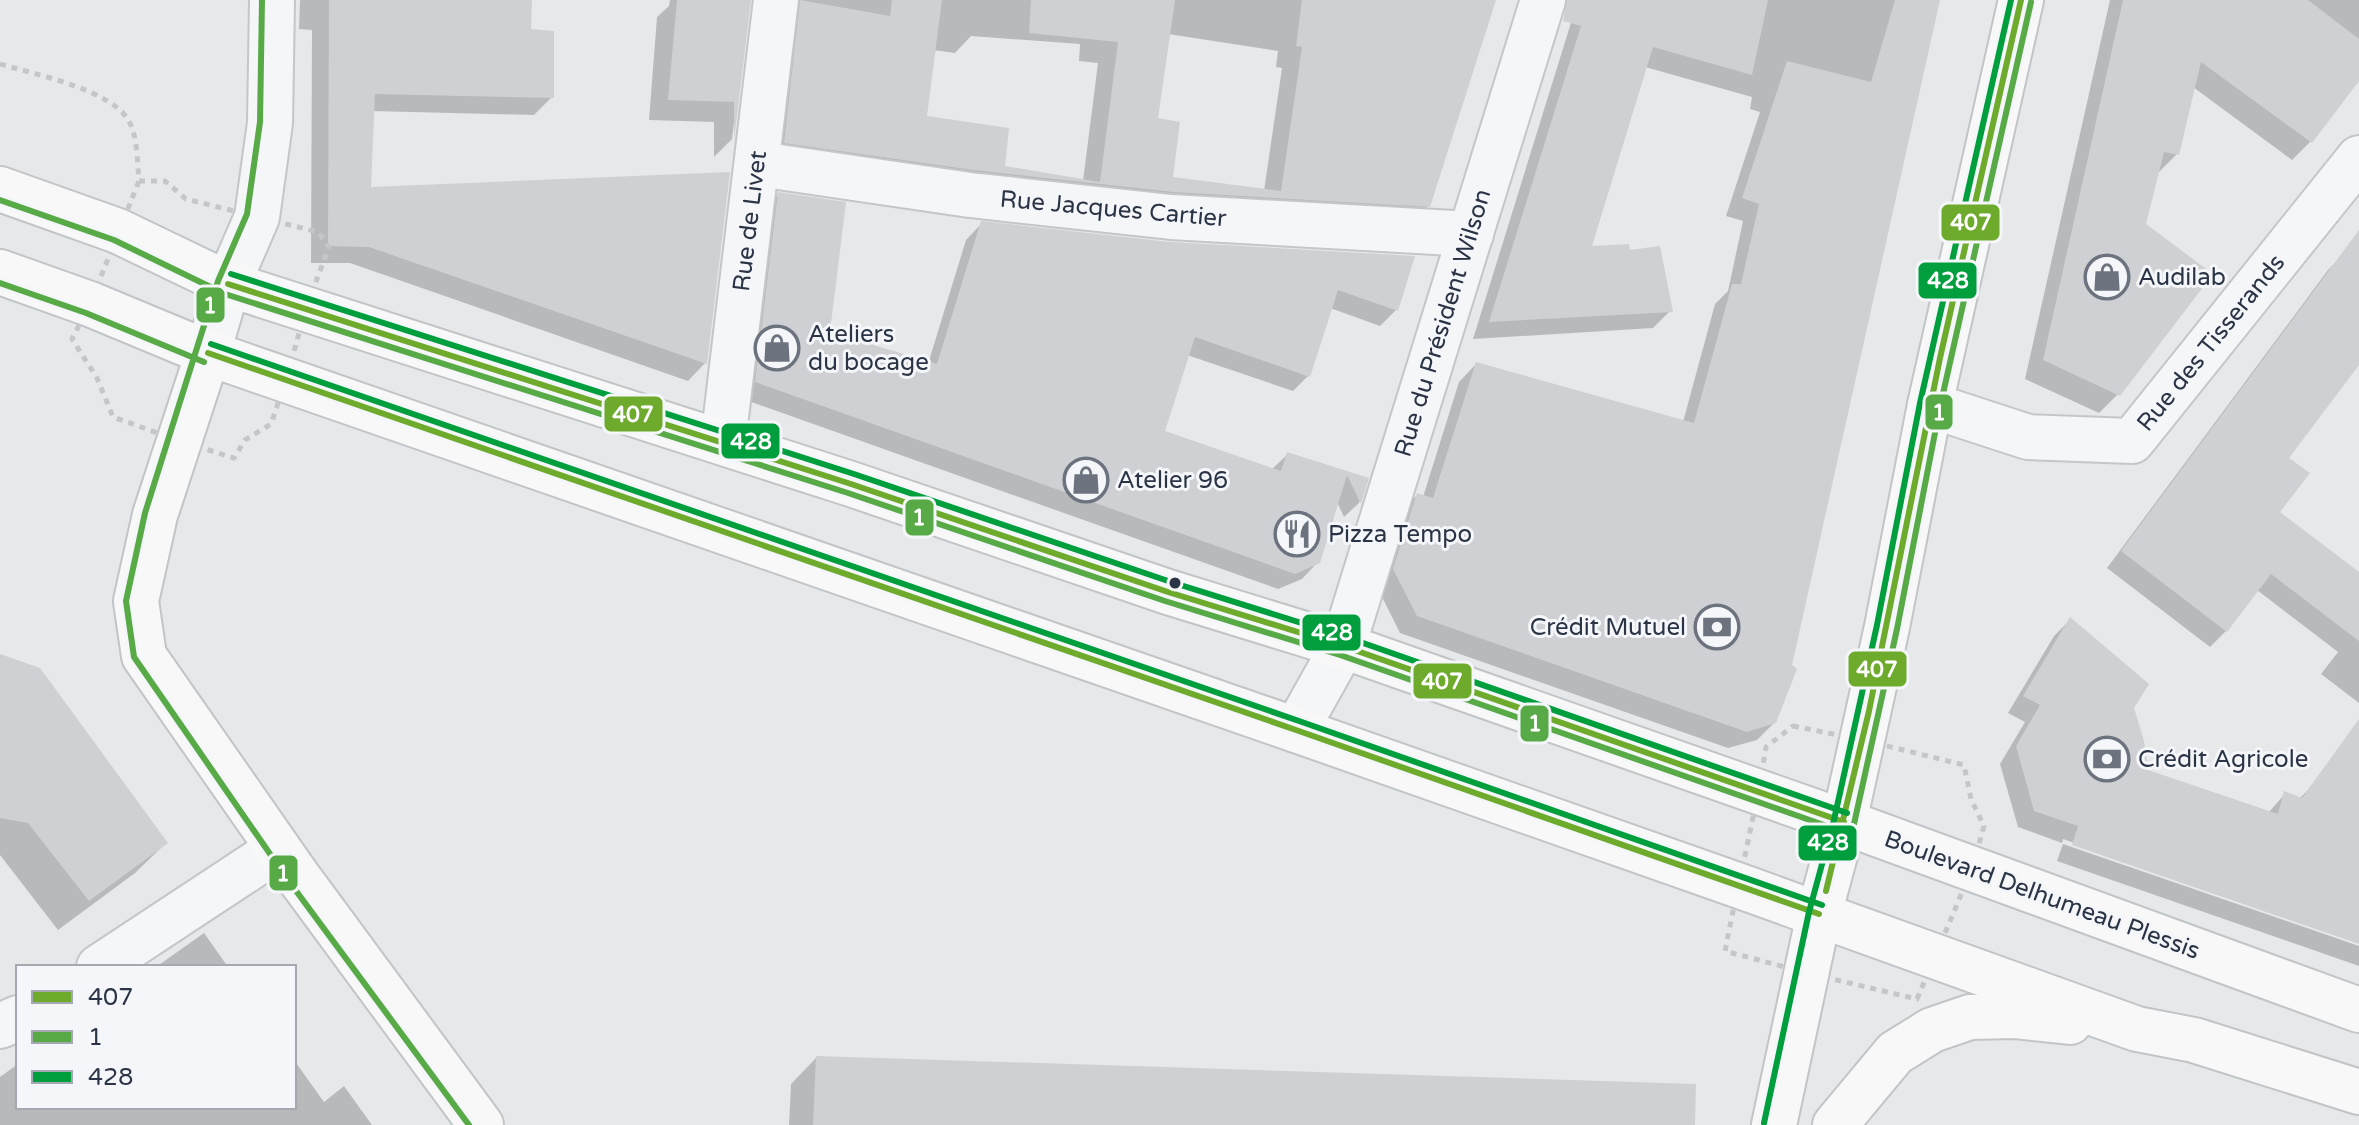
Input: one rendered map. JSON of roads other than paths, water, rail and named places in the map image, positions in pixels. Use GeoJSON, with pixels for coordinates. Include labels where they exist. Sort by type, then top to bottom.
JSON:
{"type":"FeatureCollection","features":[{"type":"Feature","properties":{"kind":"main road"},"geometry":{"type":"LineString","coordinates":[[1774,1125],[1819,914],[1844,822],[1887,627],[1930,405],[2021,0]]}},
{"type":"Feature","properties":{"kind":"main road","name":"Boulevard Delhumeau Plessis"},"geometry":{"type":"LineString","coordinates":[[0,189],[118,231],[228,284],[723,442],[1168,592],[1343,646],[1844,822],[2359,1010]]}},
{"type":"Feature","properties":{"kind":"main road"},"geometry":{"type":"LineString","coordinates":[[0,272],[90,304],[208,353],[1296,730],[2137,1029]]}},
{"type":"Feature","properties":{"kind":"main road"},"geometry":{"type":"LineString","coordinates":[[208,353],[155,515],[136,601],[144,656],[278,849],[481,1125]]}},
{"type":"Feature","properties":{"kind":"main road"},"geometry":{"type":"LineString","coordinates":[[1835,1125],[1895,1053],[1932,1030],[1970,1017],[2014,1016],[2137,1029],[2194,1040],[2359,1092]]}},
{"type":"Feature","properties":{"kind":"street"},"geometry":{"type":"LineString","coordinates":[[208,353],[228,284],[257,217],[270,123],[272,0]]}},
{"type":"Feature","properties":{"kind":"street","name":"Rue de Livet"},"geometry":{"type":"LineString","coordinates":[[723,442],[776,0]]}},
{"type":"Feature","properties":{"kind":"street","name":"Rue du Président Wilson"},"geometry":{"type":"LineString","coordinates":[[1296,730],[1343,646],[1543,0]]}},
{"type":"Feature","properties":{"kind":"street","name":"Rue Jacques Cartier"},"geometry":{"type":"LineString","coordinates":[[758,164],[970,195],[1171,217],[1471,234]]}},
{"type":"Feature","properties":{"kind":"street","name":"Rue des Tisserands"},"geometry":{"type":"LineString","coordinates":[[1930,405],[2028,437],[2132,441],[2354,174]]}},
{"type":"Feature","properties":{"kind":"street"},"geometry":{"type":"LineString","coordinates":[[102,965],[278,849]]}},
{"type":"Feature","properties":{"kind":"place","name":"Audilab"},"geometry":{"type":"Point","coordinates":[2107,277]}},
{"type":"Feature","properties":{"kind":"place","name":"Ateliers du bocage"},"geometry":{"type":"Point","coordinates":[777,348]}},
{"type":"Feature","properties":{"kind":"place","name":"Atelier 96"},"geometry":{"type":"Point","coordinates":[1086,480]}},
{"type":"Feature","properties":{"kind":"place","name":"Pizza Tempo"},"geometry":{"type":"Point","coordinates":[1297,534]}},
{"type":"Feature","properties":{"kind":"place","name":"Crédit Mutuel"},"geometry":{"type":"Point","coordinates":[1717,627]}},
{"type":"Feature","properties":{"kind":"place","name":"Crédit Agricole"},"geometry":{"type":"Point","coordinates":[2107,759]}}]}
